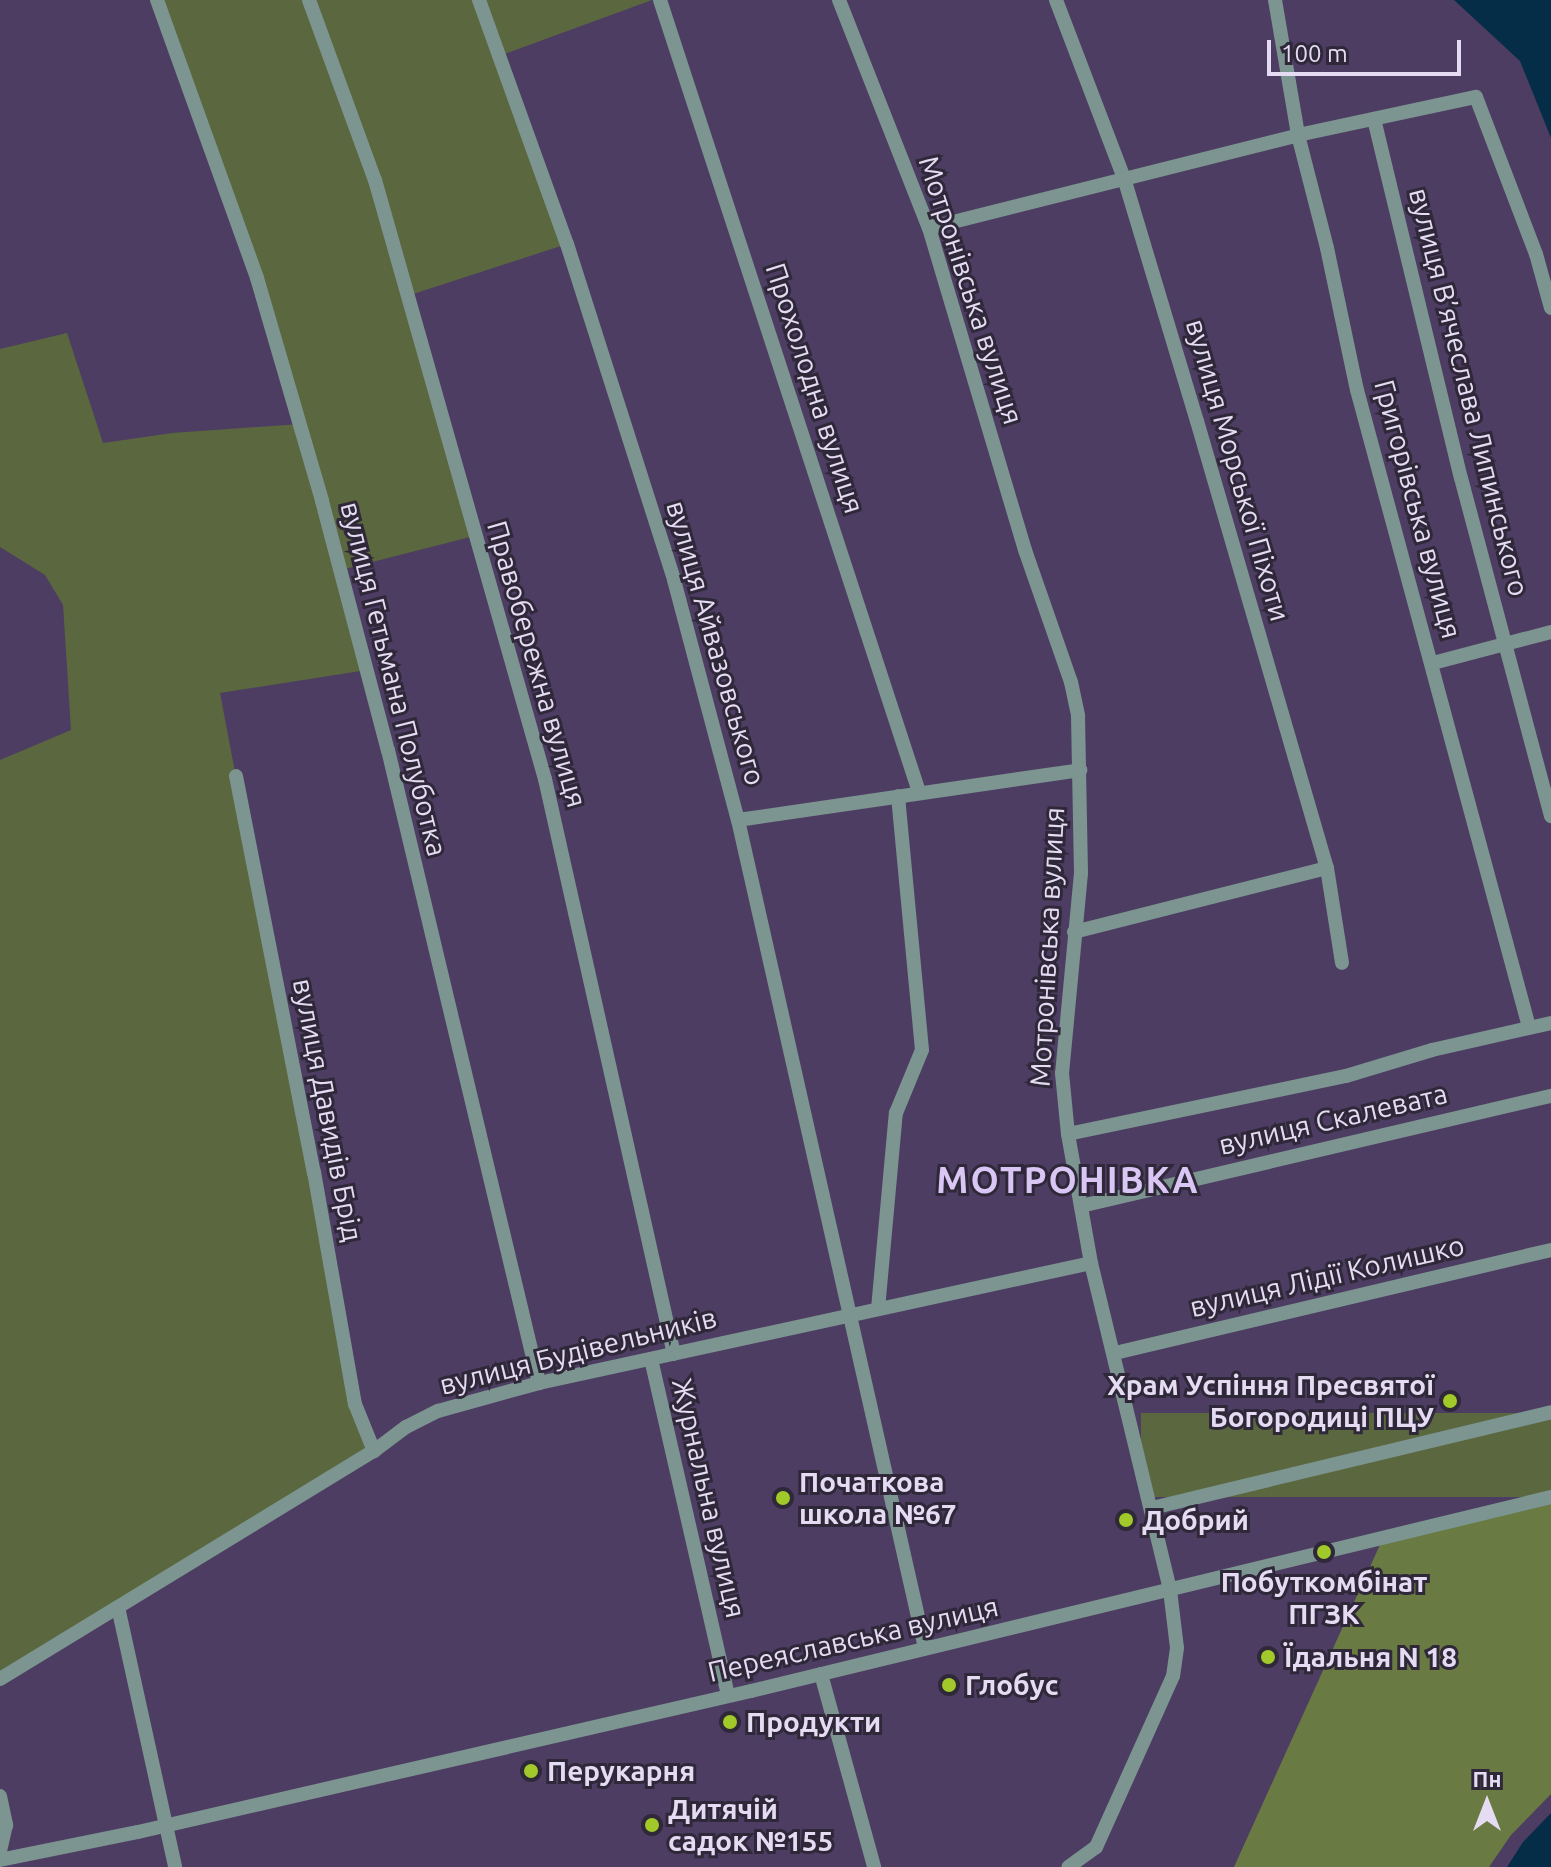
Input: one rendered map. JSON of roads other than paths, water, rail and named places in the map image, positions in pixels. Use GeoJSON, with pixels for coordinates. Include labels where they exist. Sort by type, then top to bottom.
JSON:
{"type":"FeatureCollection","features":[{"type":"Feature","properties":{"kind":"street","name":"вулиця Гетьмана Полуботка"},"geometry":{"type":"LineString","coordinates":[[157,0],[257,278],[322,501],[388,750],[539,1383]]}},
{"type":"Feature","properties":{"kind":"street","name":"Правобережна вулиця"},"geometry":{"type":"LineString","coordinates":[[309,0],[375,180],[545,779],[674,1354]]}},
{"type":"Feature","properties":{"kind":"street","name":"вулиця Айвазовського"},"geometry":{"type":"LineString","coordinates":[[479,0],[567,244],[674,580],[738,820],[847,1316],[925,1648]]}},
{"type":"Feature","properties":{"kind":"street","name":"Прохолодна вулиця"},"geometry":{"type":"LineString","coordinates":[[660,0],[919,792]]}},
{"type":"Feature","properties":{"kind":"street","name":"Мотронівська вулиця"},"geometry":{"type":"LineString","coordinates":[[839,0],[929,228],[1025,550],[1071,682],[1080,735],[1081,873],[1062,1073],[1068,1134],[1091,1263],[1170,1590],[1177,1648],[1173,1676],[1096,1847],[1068,1867]]}},
{"type":"Feature","properties":{"kind":"street","name":"вулиця Морської Піхоти"},"geometry":{"type":"LineString","coordinates":[[1056,0],[1124,178],[1327,868],[1342,963]]}},
{"type":"Feature","properties":{"kind":"street","name":"Григорівська вулиця"},"geometry":{"type":"LineString","coordinates":[[1275,0],[1298,135],[1327,248],[1357,390],[1529,1027]]}},
{"type":"Feature","properties":{"kind":"street"},"geometry":{"type":"LineString","coordinates":[[929,228],[1298,135],[1476,97],[1536,254],[1551,308]]}},
{"type":"Feature","properties":{"kind":"street","name":"вулиця В’ячеслава Липинського"},"geometry":{"type":"LineString","coordinates":[[1374,119],[1461,478],[1551,816]]}},
{"type":"Feature","properties":{"kind":"street"},"geometry":{"type":"LineString","coordinates":[[1433,663],[1551,632]]}},
{"type":"Feature","properties":{"kind":"street"},"geometry":{"type":"LineString","coordinates":[[738,820],[1080,770]]}},
{"type":"Feature","properties":{"kind":"street","name":"вулиця Давидів Брід"},"geometry":{"type":"LineString","coordinates":[[236,776],[314,1172],[355,1404],[374,1451]]}},
{"type":"Feature","properties":{"kind":"street"},"geometry":{"type":"LineString","coordinates":[[878,1309],[896,1113],[922,1050],[898,796]]}},
{"type":"Feature","properties":{"kind":"street"},"geometry":{"type":"LineString","coordinates":[[1074,932],[1327,868]]}},
{"type":"Feature","properties":{"kind":"street"},"geometry":{"type":"LineString","coordinates":[[1068,1134],[1346,1076],[1432,1050],[1551,1023]]}},
{"type":"Feature","properties":{"kind":"street","name":"вулиця Скалевата"},"geometry":{"type":"LineString","coordinates":[[1081,1206],[1551,1096]]}},
{"type":"Feature","properties":{"kind":"street","name":"вулиця Лідії Колишко"},"geometry":{"type":"LineString","coordinates":[[1115,1353],[1551,1250]]}},
{"type":"Feature","properties":{"kind":"street","name":"вулиця Будівельників"},"geometry":{"type":"LineString","coordinates":[[0,1679],[374,1451],[406,1427],[438,1411],[539,1383],[1091,1263]]}},
{"type":"Feature","properties":{"kind":"street","name":"Журнальна вулиця"},"geometry":{"type":"LineString","coordinates":[[651,1359],[728,1695]]}},
{"type":"Feature","properties":{"kind":"street"},"geometry":{"type":"LineString","coordinates":[[1152,1508],[1551,1412]]}},
{"type":"Feature","properties":{"kind":"street","name":"Переяславська вулиця"},"geometry":{"type":"LineString","coordinates":[[0,1860],[166,1826],[821,1674],[1551,1497]]}},
{"type":"Feature","properties":{"kind":"street"},"geometry":{"type":"LineString","coordinates":[[118,1607],[175,1867]]}},
{"type":"Feature","properties":{"kind":"street"},"geometry":{"type":"LineString","coordinates":[[821,1674],[874,1867]]}},
{"type":"Feature","properties":{"kind":"street"},"geometry":{"type":"LineString","coordinates":[[0,1796],[6,1825],[0,1851]]}},
{"type":"Feature","properties":{"kind":"water"},"geometry":{"type":"Polygon","coordinates":[[[1454,0],[1551,0],[1551,138],[1520,61],[1454,0]]]}},
{"type":"Feature","properties":{"kind":"water"},"geometry":{"type":"Polygon","coordinates":[[[1551,1813],[1551,1867],[1507,1867],[1523,1842],[1551,1813]]]}},
{"type":"Feature","properties":{"kind":"place","name":"Храм Успіння Пресвятої Богородиці ПЦУ"},"geometry":{"type":"Point","coordinates":[1450,1401]}},
{"type":"Feature","properties":{"kind":"place","name":"Початкова школа №67"},"geometry":{"type":"Point","coordinates":[783,1498]}},
{"type":"Feature","properties":{"kind":"place","name":"Добрий"},"geometry":{"type":"Point","coordinates":[1126,1520]}},
{"type":"Feature","properties":{"kind":"place","name":"Побуткомбінат ПГЗК"},"geometry":{"type":"Point","coordinates":[1324,1552]}},
{"type":"Feature","properties":{"kind":"place","name":"Їдальня N 18"},"geometry":{"type":"Point","coordinates":[1268,1657]}},
{"type":"Feature","properties":{"kind":"place","name":"Глобус"},"geometry":{"type":"Point","coordinates":[949,1685]}},
{"type":"Feature","properties":{"kind":"place","name":"Продукти"},"geometry":{"type":"Point","coordinates":[730,1722]}},
{"type":"Feature","properties":{"kind":"place","name":"Перукарня"},"geometry":{"type":"Point","coordinates":[531,1771]}},
{"type":"Feature","properties":{"kind":"place","name":"Дитячій садок №155"},"geometry":{"type":"Point","coordinates":[652,1825]}},
{"type":"Feature","properties":{"kind":"district","name":"МОТРОНІВКА"},"geometry":{"type":"Point","coordinates":[1068,1180]}}]}
